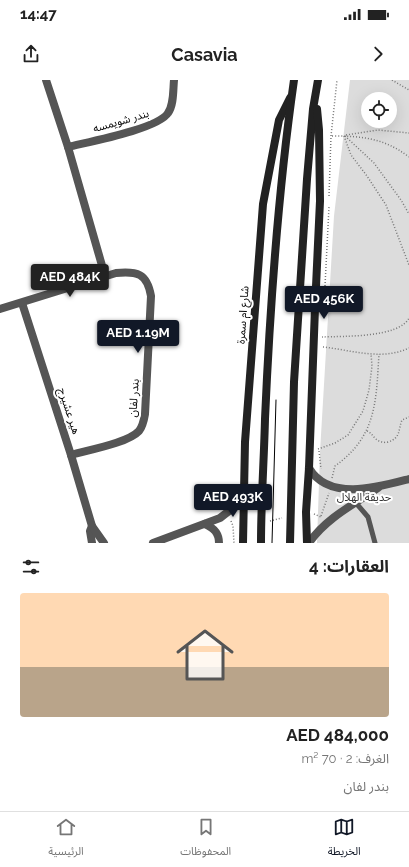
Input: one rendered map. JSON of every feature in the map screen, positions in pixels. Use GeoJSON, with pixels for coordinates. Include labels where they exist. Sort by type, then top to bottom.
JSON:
{"type":"FeatureCollection","features":[{"type":"Feature","properties":{"kind":"street"},"geometry":{"type":"LineString","coordinates":[[46,80],[68,147],[105,276]]}},
{"type":"Feature","properties":{"kind":"street","name":"بندر شويمسه"},"geometry":{"type":"LineString","coordinates":[[68,147],[143,128],[165,117],[170,110],[174,80]]}},
{"type":"Feature","properties":{"kind":"street","name":"شارع ام سمرة"},"geometry":{"type":"LineString","coordinates":[[261,543],[267,366],[275,238],[294,80]]}},
{"type":"Feature","properties":{"kind":"street"},"geometry":{"type":"LineString","coordinates":[[290,543],[294,382],[306,179],[318,80]]}},
{"type":"Feature","properties":{"kind":"street","name":"شارع ام سمرة"},"geometry":{"type":"LineString","coordinates":[[243,543],[246,442],[263,204],[279,120],[292,94]]}},
{"type":"Feature","properties":{"kind":"street"},"geometry":{"type":"LineString","coordinates":[[308,543],[306,512],[310,452],[320,184],[319,130],[315,98]]}},
{"type":"Feature","properties":{"kind":"street","name":"بندر لفان"},"geometry":{"type":"LineString","coordinates":[[0,309],[116,273],[129,272],[141,276],[148,283],[151,296],[144,422],[138,432],[124,440],[71,455]]}},
{"type":"Feature","properties":{"kind":"street","name":"هير عشيرج"},"geometry":{"type":"LineString","coordinates":[[22,303],[71,455],[92,526],[104,543]]}},
{"type":"Feature","properties":{"kind":"street"},"geometry":{"type":"LineString","coordinates":[[309,468],[315,476],[331,486],[358,489],[381,487],[409,479]]}},
{"type":"Feature","properties":{"kind":"street"},"geometry":{"type":"LineString","coordinates":[[308,543],[326,524],[381,487]]}},
{"type":"Feature","properties":{"kind":"street"},"geometry":{"type":"LineString","coordinates":[[153,543],[205,524],[226,514],[238,502],[244,493]]}},
{"type":"Feature","properties":{"kind":"street"},"geometry":{"type":"LineString","coordinates":[[205,524],[215,530],[219,537],[219,543]]}},
{"type":"Feature","properties":{"kind":"street","name":"هير عشيرج"},"geometry":{"type":"LineString","coordinates":[[92,526],[90,531],[92,543]]}},
{"type":"Feature","properties":{"kind":"lane"},"geometry":{"type":"LineString","coordinates":[[356,503],[368,517],[376,543]]}},
{"type":"Feature","properties":{"kind":"path"},"geometry":{"type":"LineString","coordinates":[[392,80],[409,90]]}},
{"type":"Feature","properties":{"kind":"path"},"geometry":{"type":"LineString","coordinates":[[344,136],[378,130],[409,133]]}},
{"type":"Feature","properties":{"kind":"path"},"geometry":{"type":"LineString","coordinates":[[331,136],[361,136],[381,140],[409,157]]}},
{"type":"Feature","properties":{"kind":"path"},"geometry":{"type":"LineString","coordinates":[[344,136],[374,163],[401,200],[409,214]]}},
{"type":"Feature","properties":{"kind":"path"},"geometry":{"type":"LineString","coordinates":[[344,136],[351,155],[386,205],[409,265]]}},
{"type":"Feature","properties":{"kind":"path"},"geometry":{"type":"LineString","coordinates":[[322,352],[322,337],[369,335],[391,332],[407,322],[409,318]]}},
{"type":"Feature","properties":{"kind":"path"},"geometry":{"type":"LineString","coordinates":[[322,347],[340,349],[361,354],[400,352],[409,348]]}},
{"type":"Feature","properties":{"kind":"path"},"geometry":{"type":"LineString","coordinates":[[310,452],[335,443],[348,435],[363,411],[369,390],[372,366],[371,354]]}},
{"type":"Feature","properties":{"kind":"path"},"geometry":{"type":"LineString","coordinates":[[328,477],[332,479],[335,466],[348,457],[367,431],[375,400],[379,354]]}},
{"type":"Feature","properties":{"kind":"path"},"geometry":{"type":"LineString","coordinates":[[367,431],[378,441],[385,443],[395,440],[399,434],[402,420],[409,417]]}},
{"type":"Feature","properties":{"kind":"path"},"geometry":{"type":"LineString","coordinates":[[318,449],[321,472]]}},
{"type":"Feature","properties":{"kind":"path"},"geometry":{"type":"LineString","coordinates":[[321,517],[331,486]]}},
{"type":"Feature","properties":{"kind":"path"},"geometry":{"type":"LineString","coordinates":[[312,513],[321,517],[326,524]]}},
{"type":"Feature","properties":{"kind":"path"},"geometry":{"type":"LineString","coordinates":[[226,514],[232,524],[234,543]]}},
{"type":"Feature","properties":{"kind":"path"},"geometry":{"type":"LineString","coordinates":[[269,521],[288,516]]}},
{"type":"Feature","properties":{"kind":"green space","name":"حديقة الهلال"},"geometry":{"type":"Polygon","coordinates":[[[350,80],[409,80],[409,543],[317,543],[320,452],[334,216],[350,80]]]}},
{"type":"Feature","properties":{"kind":"tram line"},"geometry":{"type":"LineString","coordinates":[[272,543],[276,400]]}}]}
